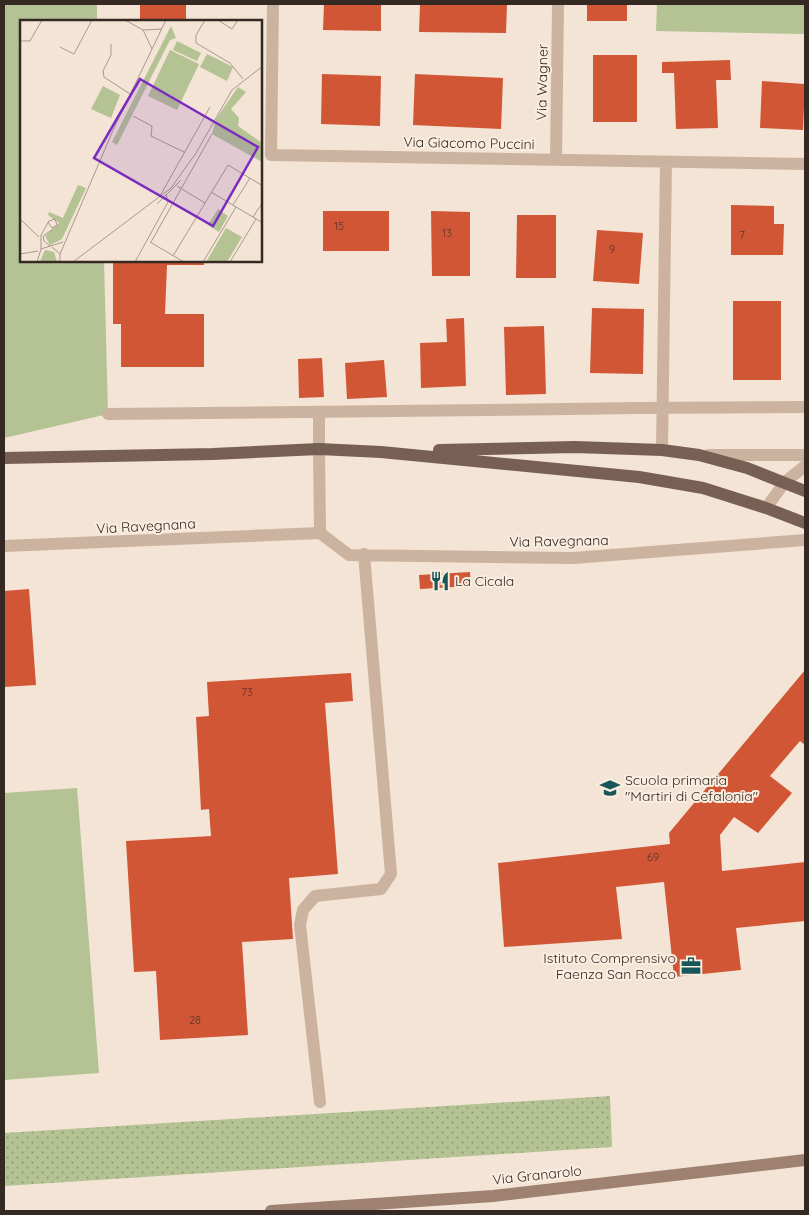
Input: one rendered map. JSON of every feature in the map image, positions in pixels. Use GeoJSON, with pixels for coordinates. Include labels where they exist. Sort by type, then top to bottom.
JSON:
{"type":"FeatureCollection","features":[{"type":"Feature","properties":{"kind":"main road"},"geometry":{"type":"LineString","coordinates":[[381,452],[575,447],[662,450],[699,455],[747,468],[805,491]]}},
{"type":"Feature","properties":{"kind":"main road"},"geometry":{"type":"LineString","coordinates":[[4,458],[213,454],[319,449],[381,452],[639,477],[703,488],[766,508],[805,523]]}},
{"type":"Feature","properties":{"kind":"main road","name":"Via Granarolo"},"geometry":{"type":"LineString","coordinates":[[271,1211],[493,1196],[805,1160]]}},
{"type":"Feature","properties":{"kind":"street","name":"Via Giacomo Puccini"},"geometry":{"type":"LineString","coordinates":[[273,4],[271,155],[805,164]]}},
{"type":"Feature","properties":{"kind":"street","name":"Via Wagner"},"geometry":{"type":"LineString","coordinates":[[556,160],[558,4]]}},
{"type":"Feature","properties":{"kind":"street"},"geometry":{"type":"LineString","coordinates":[[662,450],[666,162]]}},
{"type":"Feature","properties":{"kind":"street"},"geometry":{"type":"LineString","coordinates":[[108,414],[805,407]]}},
{"type":"Feature","properties":{"kind":"street"},"geometry":{"type":"LineString","coordinates":[[318,412],[320,533]]}},
{"type":"Feature","properties":{"kind":"street"},"geometry":{"type":"LineString","coordinates":[[699,455],[805,455]]}},
{"type":"Feature","properties":{"kind":"street"},"geometry":{"type":"LineString","coordinates":[[766,508],[785,482],[805,466]]}},
{"type":"Feature","properties":{"kind":"street","name":"Via Ravegnana"},"geometry":{"type":"LineString","coordinates":[[4,546],[320,533],[349,555],[573,558],[805,540]]}},
{"type":"Feature","properties":{"kind":"street"},"geometry":{"type":"LineString","coordinates":[[320,1102],[300,925],[303,910],[315,896],[381,888],[391,874],[364,554]]}},
{"type":"Feature","properties":{"kind":"green space"},"geometry":{"type":"Polygon","coordinates":[[[4,4],[97,4],[97,20],[20,20],[20,262],[104,262],[108,414],[4,438],[4,4]]]}},
{"type":"Feature","properties":{"kind":"green space"},"geometry":{"type":"Polygon","coordinates":[[[657,4],[805,4],[805,34],[656,31],[657,4]]]}},
{"type":"Feature","properties":{"kind":"green space"},"geometry":{"type":"Polygon","coordinates":[[[77,788],[99,1073],[4,1080],[4,793],[77,788]]]}},
{"type":"Feature","properties":{"kind":"green space"},"geometry":{"type":"Polygon","coordinates":[[[610,1096],[612,1147],[4,1186],[4,1133],[610,1096]]]}},
{"type":"Feature","properties":{"kind":"building"},"geometry":{"type":"Polygon","coordinates":[[[140,4],[186,4],[186,20],[140,20],[140,4]]]}},
{"type":"Feature","properties":{"kind":"building"},"geometry":{"type":"Polygon","coordinates":[[[324,4],[381,4],[381,31],[323,30],[324,4]]]}},
{"type":"Feature","properties":{"kind":"building"},"geometry":{"type":"Polygon","coordinates":[[[420,4],[507,4],[506,33],[419,32],[420,4]]]}},
{"type":"Feature","properties":{"kind":"building"},"geometry":{"type":"Polygon","coordinates":[[[587,4],[627,4],[627,21],[587,21],[587,4]]]}},
{"type":"Feature","properties":{"kind":"building"},"geometry":{"type":"Polygon","coordinates":[[[593,55],[637,55],[637,122],[593,122],[593,55]]]}},
{"type":"Feature","properties":{"kind":"building"},"geometry":{"type":"Polygon","coordinates":[[[730,60],[731,80],[716,80],[718,128],[676,129],[674,73],[662,73],[662,62],[730,60]]]}},
{"type":"Feature","properties":{"kind":"building"},"geometry":{"type":"Polygon","coordinates":[[[322,74],[381,76],[380,126],[321,124],[322,74]]]}},
{"type":"Feature","properties":{"kind":"building"},"geometry":{"type":"Polygon","coordinates":[[[415,74],[503,78],[501,129],[413,125],[415,74]]]}},
{"type":"Feature","properties":{"kind":"building"},"geometry":{"type":"Polygon","coordinates":[[[762,81],[805,84],[803,130],[760,128],[762,81]]]}},
{"type":"Feature","properties":{"kind":"building"},"geometry":{"type":"Polygon","coordinates":[[[731,205],[774,206],[774,224],[784,224],[783,255],[731,255],[731,205]]]}},
{"type":"Feature","properties":{"kind":"building"},"geometry":{"type":"Polygon","coordinates":[[[323,211],[389,211],[389,251],[323,251],[323,211]]]}},
{"type":"Feature","properties":{"kind":"building"},"geometry":{"type":"Polygon","coordinates":[[[431,211],[470,212],[470,276],[432,276],[431,211]]]}},
{"type":"Feature","properties":{"kind":"building"},"geometry":{"type":"Polygon","coordinates":[[[517,215],[556,215],[556,278],[516,278],[517,215]]]}},
{"type":"Feature","properties":{"kind":"building"},"geometry":{"type":"Polygon","coordinates":[[[597,230],[643,233],[639,284],[593,281],[597,230]]]}},
{"type":"Feature","properties":{"kind":"building"},"geometry":{"type":"Polygon","coordinates":[[[113,262],[204,262],[204,265],[167,265],[165,314],[204,314],[204,367],[121,367],[121,324],[113,324],[113,262]]]}},
{"type":"Feature","properties":{"kind":"building"},"geometry":{"type":"Polygon","coordinates":[[[733,301],[781,301],[781,380],[733,380],[733,301]]]}},
{"type":"Feature","properties":{"kind":"building"},"geometry":{"type":"Polygon","coordinates":[[[592,308],[644,309],[643,374],[590,373],[592,308]]]}},
{"type":"Feature","properties":{"kind":"building"},"geometry":{"type":"Polygon","coordinates":[[[464,318],[466,386],[421,388],[420,343],[447,342],[446,319],[464,318]]]}},
{"type":"Feature","properties":{"kind":"building"},"geometry":{"type":"Polygon","coordinates":[[[544,326],[546,394],[506,395],[504,327],[544,326]]]}},
{"type":"Feature","properties":{"kind":"building"},"geometry":{"type":"Polygon","coordinates":[[[322,358],[324,397],[299,398],[298,359],[322,358]]]}},
{"type":"Feature","properties":{"kind":"building"},"geometry":{"type":"Polygon","coordinates":[[[384,360],[387,397],[347,399],[345,363],[384,360]]]}},
{"type":"Feature","properties":{"kind":"building"},"geometry":{"type":"Polygon","coordinates":[[[470,572],[471,586],[420,589],[419,575],[470,572]]]}},
{"type":"Feature","properties":{"kind":"building"},"geometry":{"type":"Polygon","coordinates":[[[29,589],[36,685],[4,687],[4,591],[29,589]]]}},
{"type":"Feature","properties":{"kind":"building"},"geometry":{"type":"Polygon","coordinates":[[[805,670],[805,745],[800,741],[770,776],[792,793],[758,833],[734,817],[720,835],[722,871],[805,862],[805,921],[736,928],[741,970],[674,977],[664,882],[616,887],[622,939],[504,947],[498,863],[670,844],[669,833],[805,670]]]}},
{"type":"Feature","properties":{"kind":"building"},"geometry":{"type":"Polygon","coordinates":[[[351,673],[353,701],[325,703],[338,874],[289,878],[293,939],[242,942],[248,1035],[160,1040],[156,971],[134,972],[126,841],[211,836],[209,809],[201,810],[196,717],[209,716],[207,682],[351,673]]]}},
{"type":"Feature","properties":{"kind":"place","name":"La Cicala"},"geometry":{"type":"Point","coordinates":[440,581]}},
{"type":"Feature","properties":{"kind":"place","name":"Scuola primaria \"Martiri di Cefalonia\""},"geometry":{"type":"Point","coordinates":[610,788]}},
{"type":"Feature","properties":{"kind":"place","name":"Istituto Comprensivo Faenza San Rocco"},"geometry":{"type":"Point","coordinates":[691,966]}}]}
